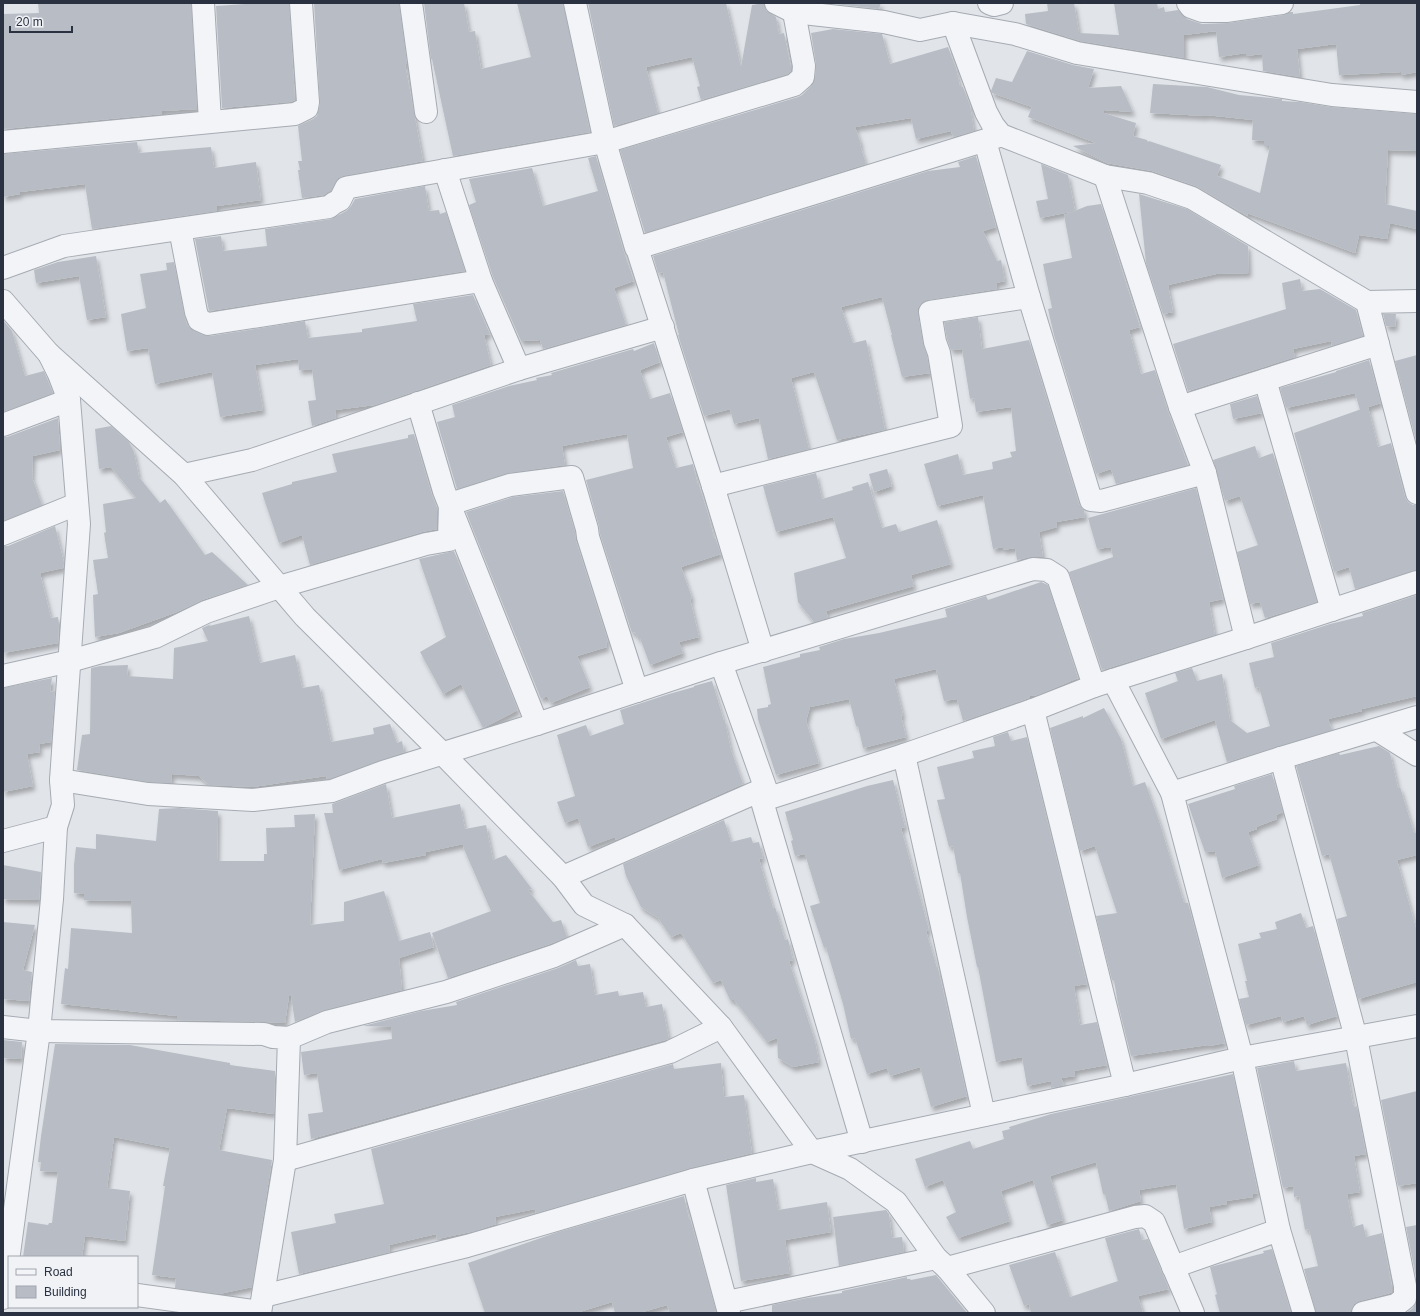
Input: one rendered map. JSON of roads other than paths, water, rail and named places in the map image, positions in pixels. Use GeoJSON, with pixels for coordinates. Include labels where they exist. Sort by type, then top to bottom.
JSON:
{"type":"FeatureCollection","features":[{"type":"Feature","properties":{"kind":"street"},"geometry":{"type":"LineString","coordinates":[[204,3],[210,121]]}},
{"type":"Feature","properties":{"kind":"street"},"geometry":{"type":"LineString","coordinates":[[3,142],[295,114],[307,108],[308,102],[301,3]]}},
{"type":"Feature","properties":{"kind":"street"},"geometry":{"type":"LineString","coordinates":[[411,3],[426,112]]}},
{"type":"Feature","properties":{"kind":"street"},"geometry":{"type":"LineString","coordinates":[[575,3],[605,142],[636,248],[663,327],[763,651]]}},
{"type":"Feature","properties":{"kind":"street"},"geometry":{"type":"LineString","coordinates":[[989,3],[1002,3]]}},
{"type":"Feature","properties":{"kind":"street"},"geometry":{"type":"LineString","coordinates":[[1188,3],[1191,7],[1202,11],[1226,11],[1282,3]]}},
{"type":"Feature","properties":{"kind":"street"},"geometry":{"type":"LineString","coordinates":[[3,268],[64,246],[329,207],[340,200],[346,188],[605,142],[794,85],[803,77],[804,66],[785,8],[884,22],[920,30],[953,23],[1015,34],[1077,53],[1332,95],[1417,102]]}},
{"type":"Feature","properties":{"kind":"street"},"geometry":{"type":"LineString","coordinates":[[953,23],[986,112],[993,125],[993,138],[1029,297],[1091,500],[1101,501],[1205,473]]}},
{"type":"Feature","properties":{"kind":"street"},"geometry":{"type":"LineString","coordinates":[[637,248],[993,138],[1105,176],[1148,183],[1192,198],[1367,302],[1417,302]]}},
{"type":"Feature","properties":{"kind":"street"},"geometry":{"type":"LineString","coordinates":[[445,170],[481,281],[519,369]]}},
{"type":"Feature","properties":{"kind":"street"},"geometry":{"type":"LineString","coordinates":[[1105,176],[1180,407],[1205,473],[1246,638]]}},
{"type":"Feature","properties":{"kind":"street"},"geometry":{"type":"LineString","coordinates":[[180,229],[196,312],[199,320],[208,324],[481,281]]}},
{"type":"Feature","properties":{"kind":"street"},"geometry":{"type":"LineString","coordinates":[[713,486],[951,426],[939,353],[935,342],[930,312],[1029,297]]}},
{"type":"Feature","properties":{"kind":"street"},"geometry":{"type":"LineString","coordinates":[[3,301],[49,354],[184,475],[305,617],[442,753],[563,877],[584,905],[625,925],[720,1026],[812,1152],[850,1169],[896,1202],[941,1263],[984,1313]]}},
{"type":"Feature","properties":{"kind":"street"},"geometry":{"type":"LineString","coordinates":[[1367,302],[1417,493]]}},
{"type":"Feature","properties":{"kind":"street"},"geometry":{"type":"LineString","coordinates":[[184,475],[252,460],[519,369],[663,327]]}},
{"type":"Feature","properties":{"kind":"street"},"geometry":{"type":"LineString","coordinates":[[1180,407],[1378,344]]}},
{"type":"Feature","properties":{"kind":"street"},"geometry":{"type":"LineString","coordinates":[[10,1256],[39,1031],[52,899],[56,827],[63,805],[62,780],[78,524],[69,400],[49,354]]}},
{"type":"Feature","properties":{"kind":"street"},"geometry":{"type":"LineString","coordinates":[[1265,380],[1332,610]]}},
{"type":"Feature","properties":{"kind":"street"},"geometry":{"type":"LineString","coordinates":[[3,425],[69,400]]}},
{"type":"Feature","properties":{"kind":"street"},"geometry":{"type":"LineString","coordinates":[[418,403],[444,491],[538,724]]}},
{"type":"Feature","properties":{"kind":"street"},"geometry":{"type":"LineString","coordinates":[[450,504],[510,485],[572,478],[587,529],[588,538],[637,691]]}},
{"type":"Feature","properties":{"kind":"street"},"geometry":{"type":"LineString","coordinates":[[3,534],[77,504]]}},
{"type":"Feature","properties":{"kind":"street"},"geometry":{"type":"LineString","coordinates":[[3,676],[70,661],[155,637],[206,612],[279,587],[426,544],[449,540],[450,504]]}},
{"type":"Feature","properties":{"kind":"street"},"geometry":{"type":"LineString","coordinates":[[62,780],[148,794],[253,800],[332,791],[383,772],[538,724],[721,663],[1032,569],[1047,570],[1058,577],[1104,683],[1172,793],[1242,1058],[1279,1230],[1304,1313]]}},
{"type":"Feature","properties":{"kind":"street"},"geometry":{"type":"LineString","coordinates":[[563,877],[764,795],[904,755],[1033,710],[1104,683],[1417,582]]}},
{"type":"Feature","properties":{"kind":"street"},"geometry":{"type":"LineString","coordinates":[[721,663],[764,795],[862,1142]]}},
{"type":"Feature","properties":{"kind":"street"},"geometry":{"type":"LineString","coordinates":[[1033,710],[1125,1085]]}},
{"type":"Feature","properties":{"kind":"street"},"geometry":{"type":"LineString","coordinates":[[1172,793],[1417,717]]}},
{"type":"Feature","properties":{"kind":"street"},"geometry":{"type":"LineString","coordinates":[[1377,730],[1417,755]]}},
{"type":"Feature","properties":{"kind":"street"},"geometry":{"type":"LineString","coordinates":[[904,755],[984,1115]]}},
{"type":"Feature","properties":{"kind":"street"},"geometry":{"type":"LineString","coordinates":[[1281,758],[1356,1038],[1405,1286],[1405,1298],[1396,1305],[1363,1313]]}},
{"type":"Feature","properties":{"kind":"street"},"geometry":{"type":"LineString","coordinates":[[3,841],[56,827]]}},
{"type":"Feature","properties":{"kind":"street"},"geometry":{"type":"LineString","coordinates":[[3,1027],[39,1031],[264,1034],[273,1037],[289,1038],[327,1022],[446,992],[554,956],[625,925]]}},
{"type":"Feature","properties":{"kind":"street"},"geometry":{"type":"LineString","coordinates":[[285,1160],[670,1052],[720,1026]]}},
{"type":"Feature","properties":{"kind":"street"},"geometry":{"type":"LineString","coordinates":[[138,1295],[261,1307],[693,1180],[812,1152],[1125,1085],[1242,1058],[1417,1026]]}},
{"type":"Feature","properties":{"kind":"street"},"geometry":{"type":"LineString","coordinates":[[261,1307],[285,1160],[289,1038]]}},
{"type":"Feature","properties":{"kind":"street"},"geometry":{"type":"LineString","coordinates":[[693,1180],[727,1310],[941,1263],[1135,1217],[1145,1216],[1154,1222],[1193,1313]]}},
{"type":"Feature","properties":{"kind":"street"},"geometry":{"type":"LineString","coordinates":[[1173,1267],[1279,1230]]}},
{"type":"Feature","properties":{"kind":"street"},"geometry":{"type":"LineString","coordinates":[[6,1284],[8,1269]]}}]}
